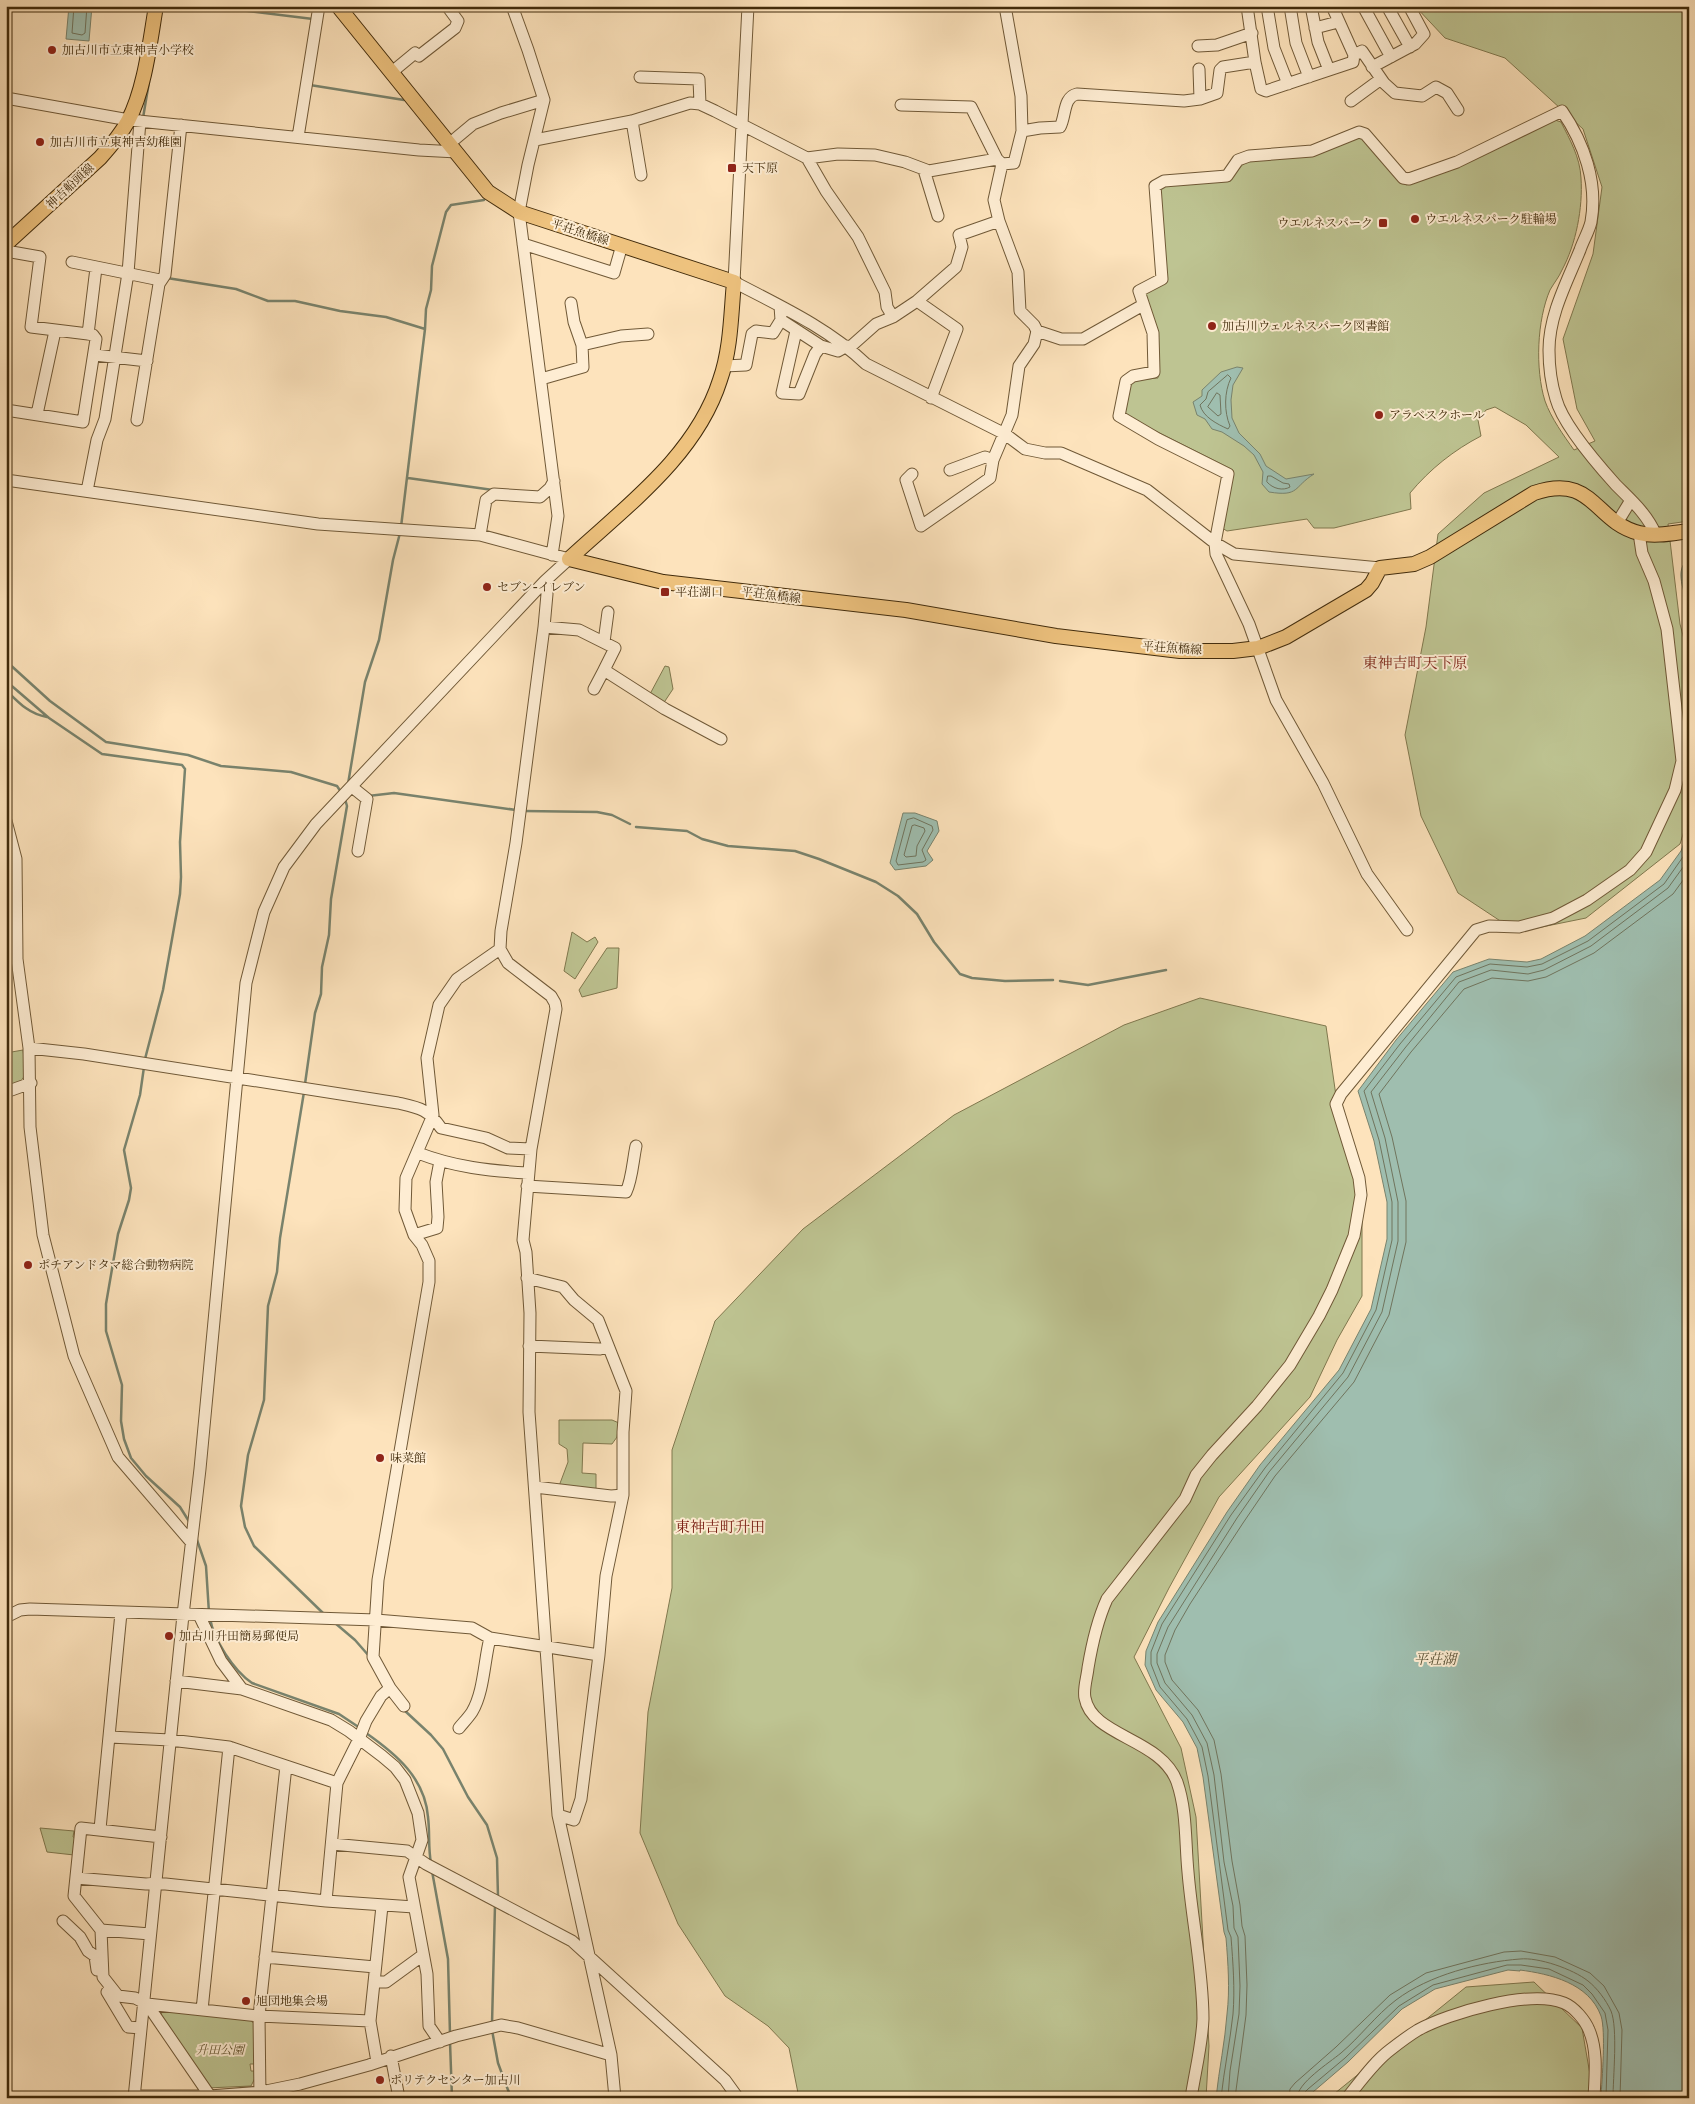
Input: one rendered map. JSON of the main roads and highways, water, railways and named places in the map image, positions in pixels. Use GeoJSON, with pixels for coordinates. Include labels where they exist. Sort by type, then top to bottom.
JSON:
{"type":"FeatureCollection","features":[{"type":"Feature","properties":{"kind":"main road","name":"神吉船頭線"},"geometry":{"type":"LineString","coordinates":[[6,244],[100,158],[134,120],[156,6]]}},
{"type":"Feature","properties":{"kind":"main road","name":"平荘魚橋線"},"geometry":{"type":"LineString","coordinates":[[338,6],[488,192],[519,212],[734,282],[724,366],[705,417],[678,455],[569,559],[663,582],[906,610],[1056,636],[1180,651],[1233,652],[1258,648],[1286,637],[1366,590],[1380,568],[1414,564],[1430,557],[1534,493],[1548,488],[1560,486],[1571,489],[1586,497],[1617,523],[1639,533],[1656,535],[1689,531]]}},
{"type":"Feature","properties":{"kind":"water"},"geometry":{"type":"Polygon","coordinates":[[[69,6],[92,6],[89,41],[66,39],[69,6]]]}},
{"type":"Feature","properties":{"kind":"water"},"geometry":{"type":"Polygon","coordinates":[[[1237,367],[1243,368],[1233,385],[1231,400],[1232,418],[1239,433],[1260,454],[1266,466],[1286,479],[1314,474],[1291,492],[1269,492],[1262,484],[1263,472],[1254,455],[1222,432],[1212,429],[1205,419],[1197,415],[1193,402],[1202,396],[1202,390],[1221,372],[1237,367]]]}},
{"type":"Feature","properties":{"kind":"water"},"geometry":{"type":"Polygon","coordinates":[[[1689,559],[1689,608],[1681,575],[1684,563],[1689,559]]]}},
{"type":"Feature","properties":{"kind":"water"},"geometry":{"type":"Polygon","coordinates":[[[903,813],[915,813],[937,821],[939,831],[927,851],[933,860],[926,866],[895,870],[890,863],[903,813]]]}},
{"type":"Feature","properties":{"kind":"water","name":"平荘湖"},"geometry":{"type":"Polygon","coordinates":[[[1689,829],[1689,2098],[1601,2098],[1602,2023],[1601,2016],[1588,1995],[1567,1982],[1544,1974],[1508,1970],[1435,1989],[1402,2009],[1348,2062],[1306,2098],[1216,2098],[1226,2024],[1228,1976],[1226,1938],[1203,1777],[1197,1748],[1183,1722],[1156,1690],[1145,1665],[1146,1651],[1158,1622],[1227,1512],[1260,1465],[1339,1370],[1371,1309],[1387,1239],[1387,1202],[1374,1141],[1358,1091],[1396,1040],[1453,972],[1489,959],[1527,962],[1541,959],[1585,936],[1660,880],[1681,851],[1689,829]]]}},
{"type":"Feature","properties":{"kind":"waterway"},"geometry":{"type":"LineString","coordinates":[[208,6],[313,19]]}},
{"type":"Feature","properties":{"kind":"waterway"},"geometry":{"type":"LineString","coordinates":[[143,118],[149,82]]}},
{"type":"Feature","properties":{"kind":"waterway"},"geometry":{"type":"LineString","coordinates":[[310,85],[404,100]]}},
{"type":"Feature","properties":{"kind":"waterway"},"geometry":{"type":"LineString","coordinates":[[167,278],[236,289],[268,301],[295,301],[340,311],[386,317],[425,329],[426,309],[431,290],[432,266],[446,212],[451,205],[484,200]]}},
{"type":"Feature","properties":{"kind":"waterway"},"geometry":{"type":"LineString","coordinates":[[401,527],[425,329]]}},
{"type":"Feature","properties":{"kind":"waterway"},"geometry":{"type":"LineString","coordinates":[[408,478],[493,490]]}},
{"type":"Feature","properties":{"kind":"waterway"},"geometry":{"type":"LineString","coordinates":[[348,784],[365,682],[379,640],[393,560],[400,533]]}},
{"type":"Feature","properties":{"kind":"waterway"},"geometry":{"type":"LineString","coordinates":[[6,661],[50,701],[106,742],[188,755],[221,766],[291,772],[337,786],[341,792]]}},
{"type":"Feature","properties":{"kind":"waterway"},"geometry":{"type":"LineString","coordinates":[[6,681],[49,718],[102,754],[182,765],[185,769],[180,842],[180,894],[163,990],[145,1059]]}},
{"type":"Feature","properties":{"kind":"waterway"},"geometry":{"type":"LineString","coordinates":[[6,690],[30,711],[47,717]]}},
{"type":"Feature","properties":{"kind":"waterway"},"geometry":{"type":"LineString","coordinates":[[368,796],[394,793],[516,810]]}},
{"type":"Feature","properties":{"kind":"waterway"},"geometry":{"type":"LineString","coordinates":[[305,1084],[315,1013],[321,994],[322,967],[329,935],[331,899],[347,806],[345,799]]}},
{"type":"Feature","properties":{"kind":"waterway"},"geometry":{"type":"LineString","coordinates":[[524,811],[597,812],[612,815],[630,824]]}},
{"type":"Feature","properties":{"kind":"waterway"},"geometry":{"type":"LineString","coordinates":[[636,827],[687,831],[702,839],[728,846],[795,851],[819,859],[876,882],[898,896],[917,914],[934,942],[960,974],[972,978],[1005,981],[1053,980]]}},
{"type":"Feature","properties":{"kind":"waterway"},"geometry":{"type":"LineString","coordinates":[[1060,981],[1088,985],[1166,970]]}},
{"type":"Feature","properties":{"kind":"waterway"},"geometry":{"type":"LineString","coordinates":[[144,1067],[140,1095],[124,1150],[131,1188],[118,1234],[106,1304],[106,1331],[122,1385],[121,1421],[124,1439],[131,1458],[146,1476],[180,1507],[190,1523]]}},
{"type":"Feature","properties":{"kind":"waterway"},"geometry":{"type":"LineString","coordinates":[[304,1092],[280,1238],[277,1272],[268,1306],[264,1400],[248,1455],[241,1506],[245,1527],[254,1546],[325,1615]]}},
{"type":"Feature","properties":{"kind":"waterway"},"geometry":{"type":"LineString","coordinates":[[196,1537],[206,1566],[209,1613]]}},
{"type":"Feature","properties":{"kind":"waterway"},"geometry":{"type":"LineString","coordinates":[[210,1618],[215,1635],[225,1654],[245,1678],[252,1683],[339,1714],[360,1728]]}},
{"type":"Feature","properties":{"kind":"waterway"},"geometry":{"type":"LineString","coordinates":[[335,1623],[355,1640],[369,1656]]}},
{"type":"Feature","properties":{"kind":"waterway"},"geometry":{"type":"LineString","coordinates":[[404,1710],[443,1749],[468,1797],[487,1825],[497,1858],[498,1897]]}},
{"type":"Feature","properties":{"kind":"waterway"},"geometry":{"type":"LineString","coordinates":[[366,1733],[407,1768],[421,1790],[426,1803],[428,1817],[431,1863]]}},
{"type":"Feature","properties":{"kind":"waterway"},"geometry":{"type":"LineString","coordinates":[[432,1871],[448,1959],[450,2034]]}},
{"type":"Feature","properties":{"kind":"waterway"},"geometry":{"type":"LineString","coordinates":[[492,2024],[495,1905]]}},
{"type":"Feature","properties":{"kind":"waterway"},"geometry":{"type":"LineString","coordinates":[[492,2030],[498,2063],[511,2098]]}},
{"type":"Feature","properties":{"kind":"waterway"},"geometry":{"type":"LineString","coordinates":[[450,2042],[452,2098]]}},
{"type":"Feature","properties":{"kind":"place","name":"加古川市立東神吉小学校"},"geometry":{"type":"Point","coordinates":[52,50]}},
{"type":"Feature","properties":{"kind":"place","name":"加古川市立東神吉幼稚園"},"geometry":{"type":"Point","coordinates":[40,142]}},
{"type":"Feature","properties":{"kind":"place","name":"天下原"},"geometry":{"type":"Point","coordinates":[732,168]}},
{"type":"Feature","properties":{"kind":"place","name":"ウエルネスパーク駐輪場"},"geometry":{"type":"Point","coordinates":[1415,219]}},
{"type":"Feature","properties":{"kind":"place","name":"ウエルネスパーク"},"geometry":{"type":"Point","coordinates":[1383,223]}},
{"type":"Feature","properties":{"kind":"place","name":"加古川ウェルネスパーク図書館"},"geometry":{"type":"Point","coordinates":[1212,326]}},
{"type":"Feature","properties":{"kind":"place","name":"アラベスクホール"},"geometry":{"type":"Point","coordinates":[1379,415]}},
{"type":"Feature","properties":{"kind":"place","name":"セブン-イレブン"},"geometry":{"type":"Point","coordinates":[487,587]}},
{"type":"Feature","properties":{"kind":"place","name":"平荘湖口"},"geometry":{"type":"Point","coordinates":[665,592]}},
{"type":"Feature","properties":{"kind":"place","name":"ポチアンドタマ総合動物病院"},"geometry":{"type":"Point","coordinates":[28,1265]}},
{"type":"Feature","properties":{"kind":"place","name":"味菜館"},"geometry":{"type":"Point","coordinates":[380,1458]}},
{"type":"Feature","properties":{"kind":"place","name":"加古川升田簡易郵便局"},"geometry":{"type":"Point","coordinates":[169,1636]}},
{"type":"Feature","properties":{"kind":"place","name":"旭団地集会場"},"geometry":{"type":"Point","coordinates":[246,2001]}},
{"type":"Feature","properties":{"kind":"place","name":"ポリテクセンター加古川"},"geometry":{"type":"Point","coordinates":[380,2080]}},
{"type":"Feature","properties":{"kind":"district","name":"東神吉町天下原"},"geometry":{"type":"Point","coordinates":[1415,663]}},
{"type":"Feature","properties":{"kind":"district","name":"東神吉町升田"},"geometry":{"type":"Point","coordinates":[720,1527]}},
{"type":"Feature","properties":{"kind":"park label","name":"升田公園"},"geometry":{"type":"Point","coordinates":[220,2050]}}]}
